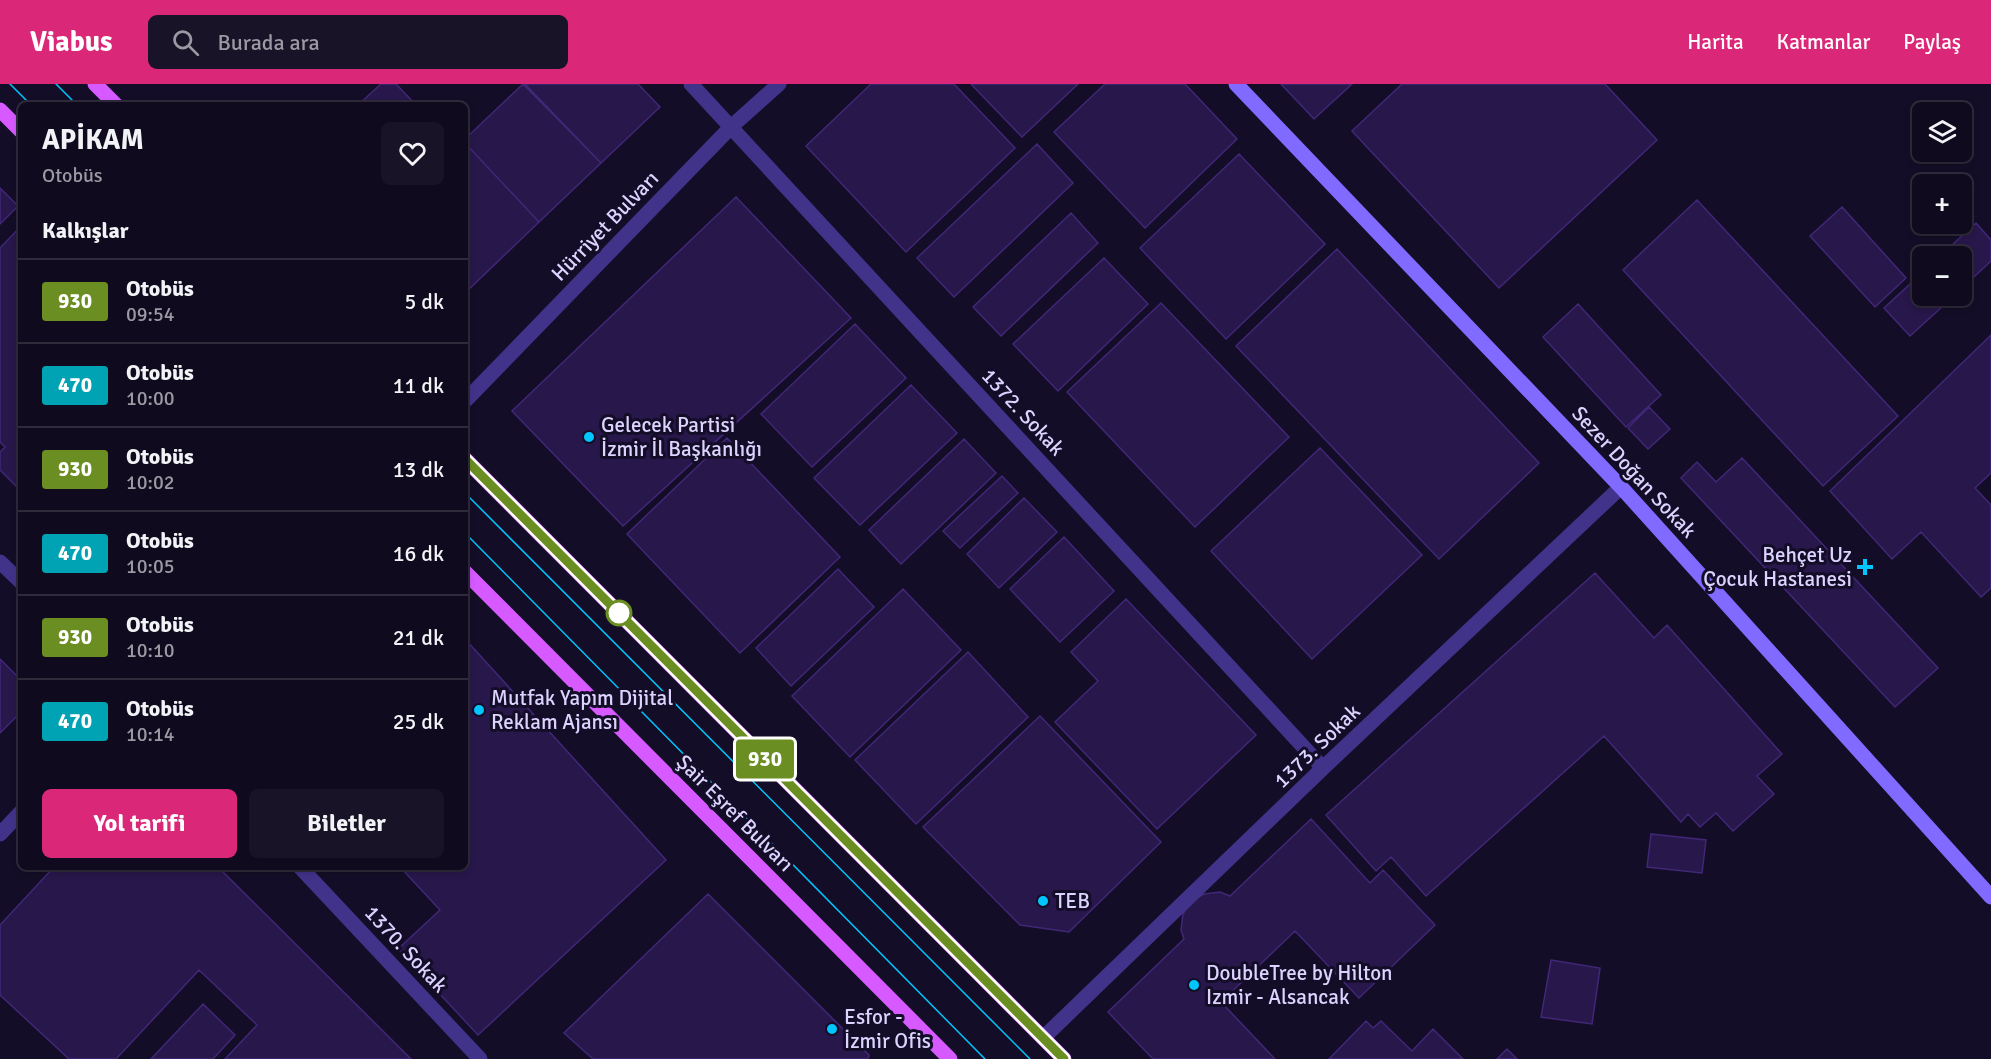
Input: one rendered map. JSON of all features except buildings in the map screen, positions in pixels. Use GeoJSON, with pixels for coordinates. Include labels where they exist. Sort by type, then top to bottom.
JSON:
{"type":"FeatureCollection","features":[{"type":"Feature","properties":{"kind":"main road"},"geometry":{"type":"LineString","coordinates":[[95,84],[113,102]]}},
{"type":"Feature","properties":{"kind":"main road"},"geometry":{"type":"LineString","coordinates":[[0,110],[18,128]]}},
{"type":"Feature","properties":{"kind":"main road"},"geometry":{"type":"LineString","coordinates":[[468,462],[1064,1059]]}},
{"type":"Feature","properties":{"kind":"main road","name":"Şair Eşref Bulvarı"},"geometry":{"type":"LineString","coordinates":[[468,575],[950,1059]]}},
{"type":"Feature","properties":{"kind":"street","name":"1372. Sokak"},"geometry":{"type":"LineString","coordinates":[[692,84],[1323,768]]}},
{"type":"Feature","properties":{"kind":"street","name":"Hürriyet Bulvarı"},"geometry":{"type":"LineString","coordinates":[[468,398],[732,126],[778,84]]}},
{"type":"Feature","properties":{"kind":"street","name":"Sezer Doğan Sokak"},"geometry":{"type":"LineString","coordinates":[[1236,84],[1621,487],[1991,897]]}},
{"type":"Feature","properties":{"kind":"street","name":"1373. Sokak"},"geometry":{"type":"LineString","coordinates":[[1043,1038],[1323,768],[1621,487]]}},
{"type":"Feature","properties":{"kind":"street"},"geometry":{"type":"LineString","coordinates":[[0,562],[18,579]]}},
{"type":"Feature","properties":{"kind":"street"},"geometry":{"type":"LineString","coordinates":[[0,834],[18,815]]}},
{"type":"Feature","properties":{"kind":"street","name":"1370. Sokak"},"geometry":{"type":"LineString","coordinates":[[303,870],[480,1059]]}},
{"type":"Feature","properties":{"kind":"tram line"},"geometry":{"type":"LineString","coordinates":[[10,84],[28,102]]}},
{"type":"Feature","properties":{"kind":"tram line"},"geometry":{"type":"LineString","coordinates":[[56,84],[74,102]]}},
{"type":"Feature","properties":{"kind":"tram line"},"geometry":{"type":"LineString","coordinates":[[468,496],[1030,1059]]}},
{"type":"Feature","properties":{"kind":"tram line"},"geometry":{"type":"LineString","coordinates":[[468,536],[985,1059]]}},
{"type":"Feature","properties":{"kind":"bus line","name":"930"},"geometry":{"type":"LineString","coordinates":[[468,462],[1064,1059]]}},
{"type":"Feature","properties":{"kind":"place","name":"Gelecek Partisi İzmir İl Başkanlığı"},"geometry":{"type":"Point","coordinates":[589,437]}},
{"type":"Feature","properties":{"kind":"place","name":"Behçet Uz Çocuk Hastanesi"},"geometry":{"type":"Point","coordinates":[1865,567]}},
{"type":"Feature","properties":{"kind":"place","name":"Mutfak Yapım Dijital Reklam Ajansı"},"geometry":{"type":"Point","coordinates":[479,710]}},
{"type":"Feature","properties":{"kind":"place","name":"TEB"},"geometry":{"type":"Point","coordinates":[1043,901]}},
{"type":"Feature","properties":{"kind":"place","name":"DoubleTree by Hilton Izmir - Alsancak"},"geometry":{"type":"Point","coordinates":[1194,985]}},
{"type":"Feature","properties":{"kind":"place","name":"Esfor - İzmir Ofis"},"geometry":{"type":"Point","coordinates":[832,1029]}}]}
